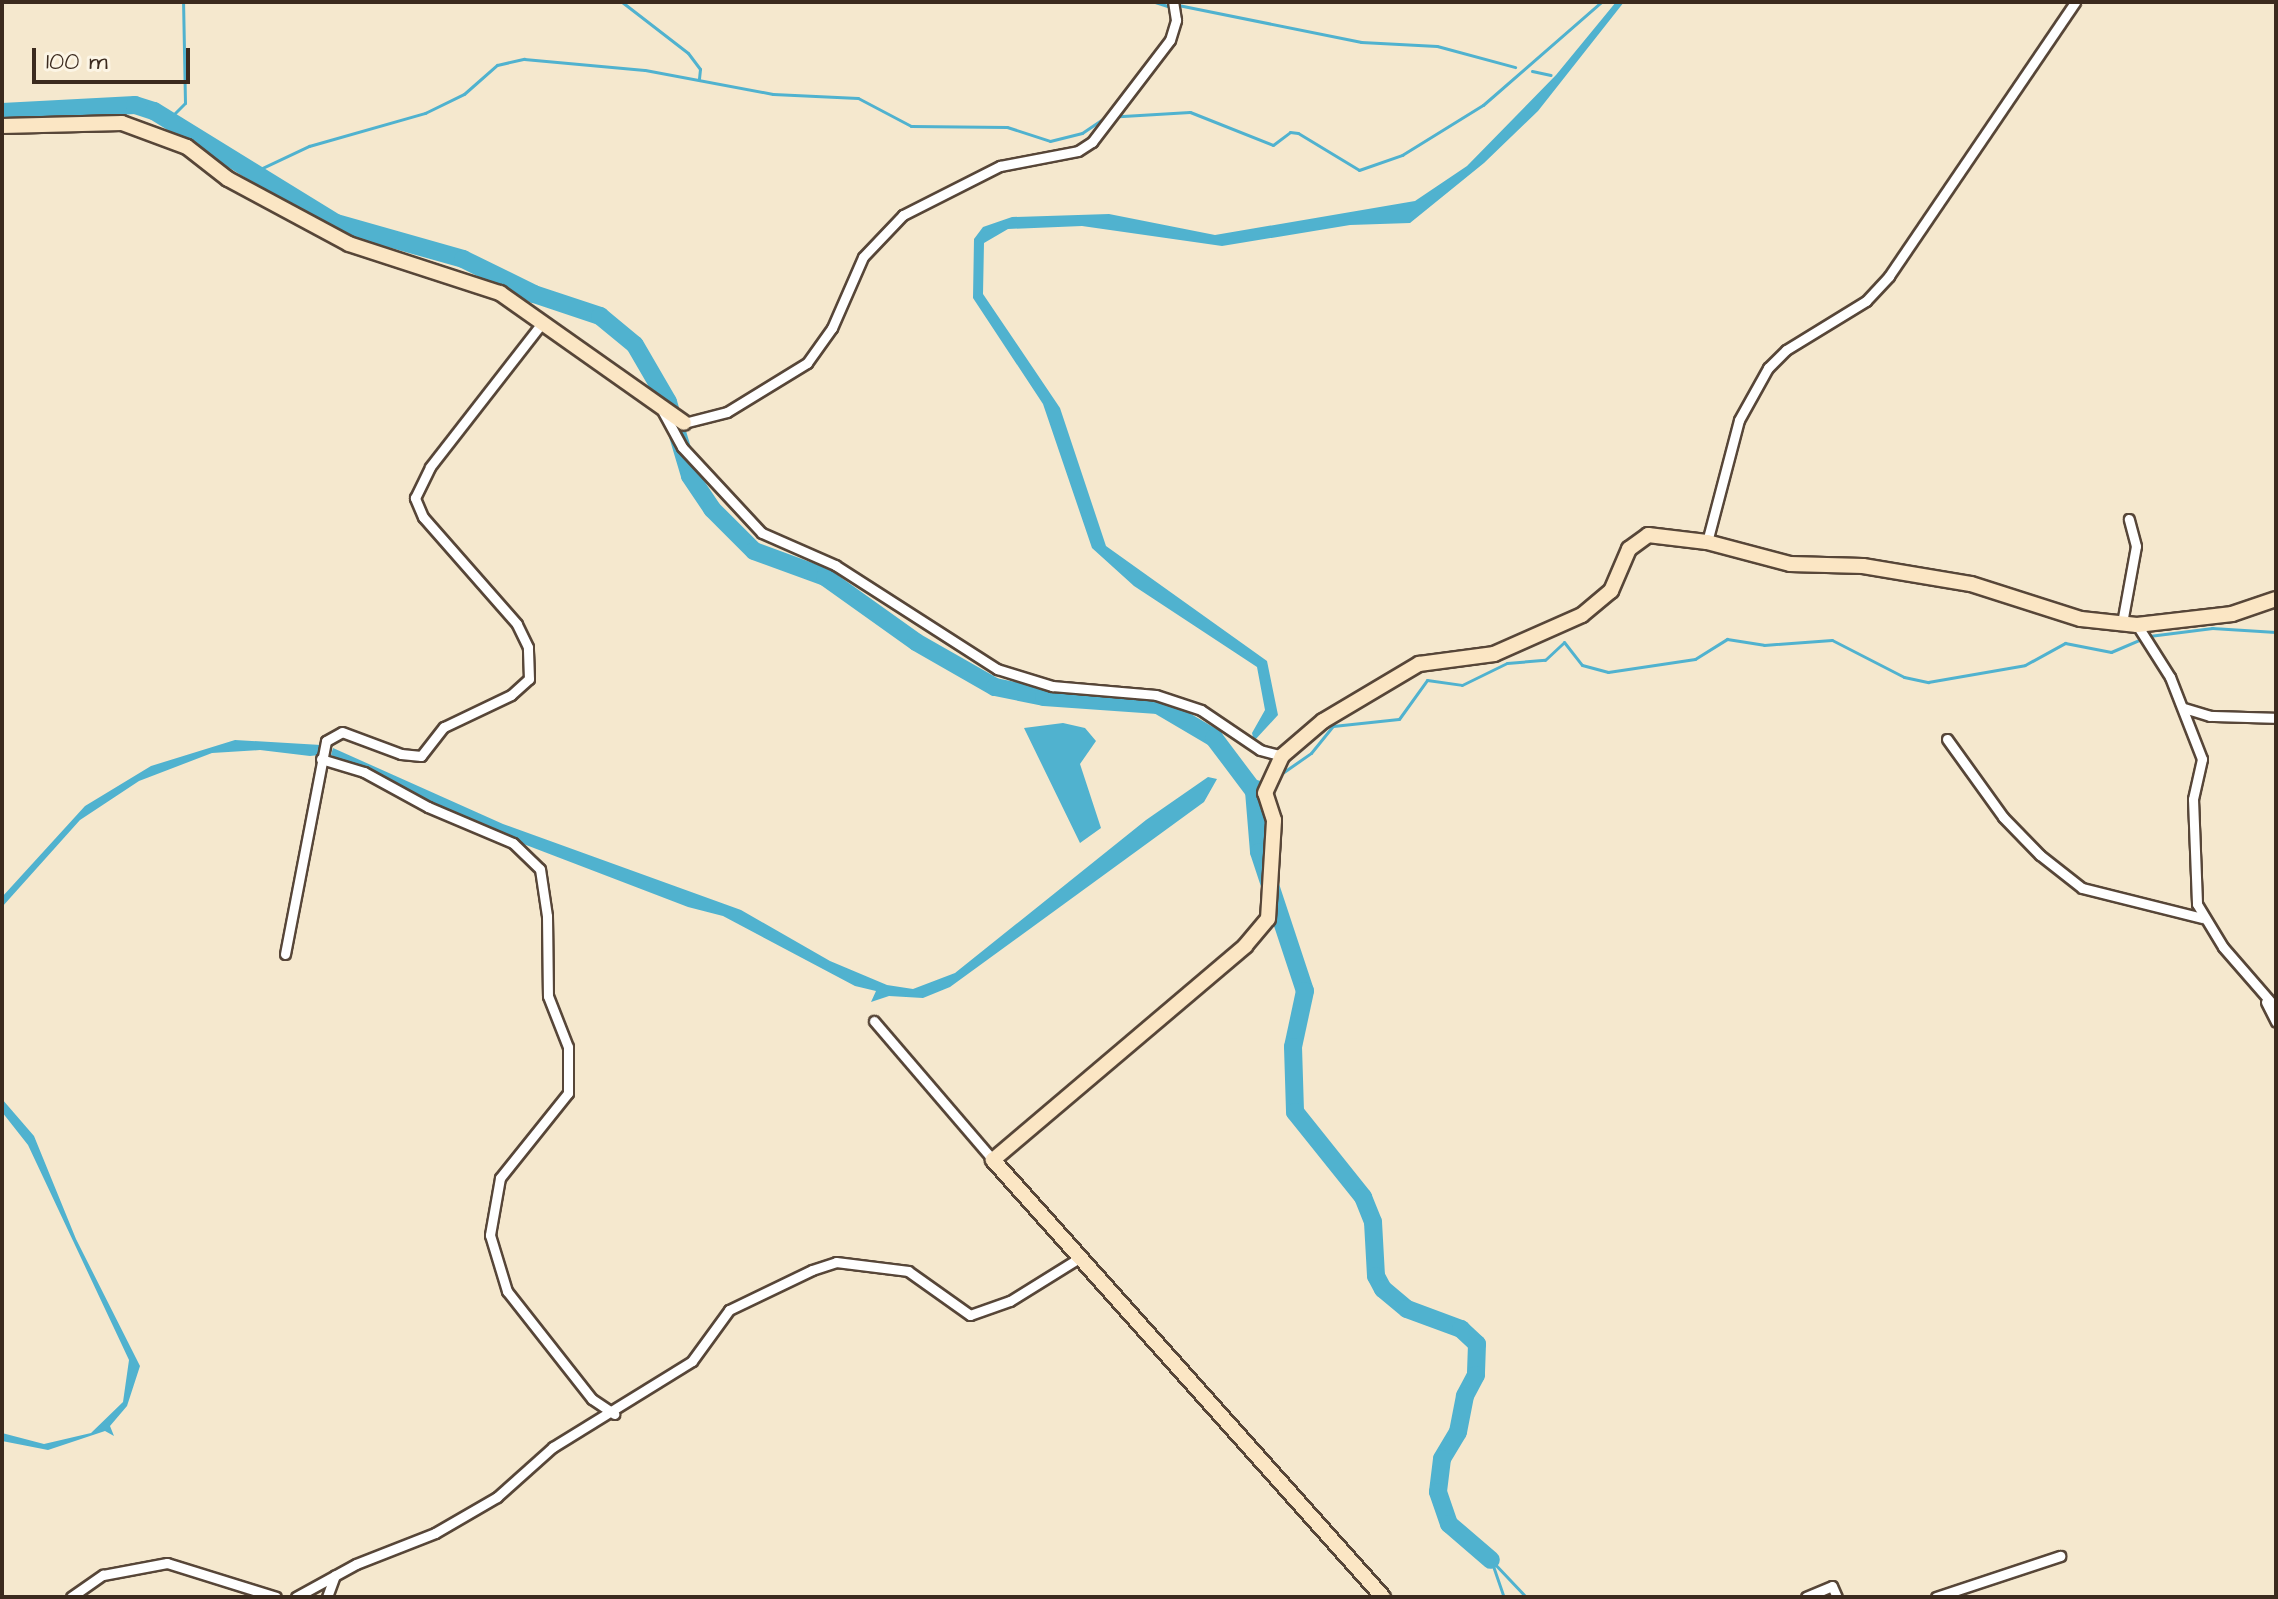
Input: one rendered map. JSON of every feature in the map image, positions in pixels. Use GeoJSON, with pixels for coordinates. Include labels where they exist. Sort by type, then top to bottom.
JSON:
{"type":"FeatureCollection","features":[{"type":"Feature","properties":{"kind":"street"},"geometry":{"type":"LineString","coordinates":[[2,126],[122,123],[187,147],[228,179],[349,244],[500,293],[684,423],[727,412],[807,363],[832,328],[869,248],[914,208],[1000,166],[1078,151],[1092,142],[1170,40],[1176,20],[1173,2]]}},
{"type":"Feature","properties":{"kind":"street"},"geometry":{"type":"LineString","coordinates":[[1707,542],[1739,420],[1768,368],[1786,350],[1866,301],[1889,276],[2075,2]]}},
{"type":"Feature","properties":{"kind":"street"},"geometry":{"type":"LineString","coordinates":[[285,954],[326,741],[342,732],[401,754],[421,756],[444,727],[511,695],[529,679],[528,647],[517,624],[423,517],[415,498],[430,467],[542,323]]}},
{"type":"Feature","properties":{"kind":"street"},"geometry":{"type":"LineString","coordinates":[[662,410],[682,447],[762,533],[835,565],[997,669],[1052,686],[1156,695],[1201,710],[1260,750],[1282,756]]}},
{"type":"Feature","properties":{"kind":"street"},"geometry":{"type":"LineString","coordinates":[[2129,519],[2136,546],[2122,605],[2130,624],[2184,708],[2202,759],[2193,799],[2197,904],[2202,918],[2276,1008]]}},
{"type":"Feature","properties":{"kind":"street"},"geometry":{"type":"LineString","coordinates":[[993,1160],[1245,946],[1268,919],[1274,820],[1265,793],[1282,756],[1323,721],[1419,664],[1494,654],[1582,615],[1611,591],[1624,556],[1640,538],[1656,534],[1707,542],[1790,564],[1863,566],[1971,584],[2081,619],[2130,624],[2232,614],[2276,599]]}},
{"type":"Feature","properties":{"kind":"street"},"geometry":{"type":"LineString","coordinates":[[2184,708],[2210,716],[2276,718]]}},
{"type":"Feature","properties":{"kind":"street"},"geometry":{"type":"LineString","coordinates":[[1947,739],[2003,817],[2040,855],[2082,888],[2202,918]]}},
{"type":"Feature","properties":{"kind":"street"},"geometry":{"type":"LineString","coordinates":[[321,759],[364,772],[428,807],[513,843],[540,869],[547,916],[548,996],[568,1047],[568,1093],[500,1178],[490,1235],[507,1291],[592,1399],[614,1414]]}},
{"type":"Feature","properties":{"kind":"street"},"geometry":{"type":"LineString","coordinates":[[2250,980],[2276,1022]]}},
{"type":"Feature","properties":{"kind":"street"},"geometry":{"type":"LineString","coordinates":[[874,1021],[1079,1258],[1383,1597]]}},
{"type":"Feature","properties":{"kind":"street"},"geometry":{"type":"LineString","coordinates":[[296,1597],[335,1575],[473,1513],[553,1447],[614,1414],[692,1361],[729,1310],[812,1270],[836,1262],[908,1271],[970,1315],[1010,1301],[1079,1258]]}},
{"type":"Feature","properties":{"kind":"street"},"geometry":{"type":"LineString","coordinates":[[1936,1597],[2060,1556]]}},
{"type":"Feature","properties":{"kind":"street"},"geometry":{"type":"LineString","coordinates":[[71,1597],[103,1575],[167,1563],[276,1597]]}},
{"type":"Feature","properties":{"kind":"street"},"geometry":{"type":"LineString","coordinates":[[327,1597],[335,1575]]}},
{"type":"Feature","properties":{"kind":"street"},"geometry":{"type":"LineString","coordinates":[[1806,1597],[1832,1586],[1837,1597]]}},
{"type":"Feature","properties":{"kind":"water"},"geometry":{"type":"Polygon","coordinates":[[[1616,2],[1624,2],[1538,111],[1484,163],[1410,223],[1350,225],[1222,246],[1082,226],[1008,229],[984,243],[983,294],[1060,408],[1106,546],[1267,661],[1278,715],[1254,741],[1252,733],[1265,710],[1257,667],[1134,586],[1092,548],[1043,404],[973,298],[974,239],[983,227],[1012,217],[1109,214],[1215,235],[1415,201],[1467,166],[1556,75],[1616,2]]]}},
{"type":"Feature","properties":{"kind":"water"},"geometry":{"type":"Polygon","coordinates":[[[1063,723],[1085,728],[1096,741],[1080,764],[1101,828],[1080,843],[1024,728],[1063,723]]]}},
{"type":"Feature","properties":{"kind":"water"},"geometry":{"type":"Polygon","coordinates":[[[235,740],[321,745],[319,755],[310,756],[260,750],[212,753],[139,781],[80,820],[2,907],[2,897],[85,806],[151,766],[235,740]]]}},
{"type":"Feature","properties":{"kind":"water"},"geometry":{"type":"Polygon","coordinates":[[[333,748],[503,824],[741,910],[830,961],[887,985],[913,989],[955,973],[1146,820],[1208,777],[1217,779],[1204,802],[950,987],[923,998],[889,996],[871,1002],[876,991],[855,986],[723,916],[688,907],[513,840],[331,755],[333,748]]]}},
{"type":"Feature","properties":{"kind":"water"},"geometry":{"type":"Polygon","coordinates":[[[2,1099],[34,1136],[76,1239],[140,1366],[127,1406],[110,1426],[114,1436],[105,1431],[48,1450],[2,1441],[2,1433],[44,1444],[91,1433],[123,1402],[129,1360],[28,1145],[2,1112],[2,1099]]]}},
{"type":"Feature","properties":{"kind":"waterway"},"geometry":{"type":"LineString","coordinates":[[168,120],[185,103],[183,2]]}},
{"type":"Feature","properties":{"kind":"waterway"},"geometry":{"type":"LineString","coordinates":[[622,2],[688,53],[700,69],[699,79]]}},
{"type":"Feature","properties":{"kind":"waterway"},"geometry":{"type":"LineString","coordinates":[[1155,2],[1167,6]]}},
{"type":"Feature","properties":{"kind":"waterway"},"geometry":{"type":"LineString","coordinates":[[254,172],[309,146],[425,113],[464,94],[497,65],[524,59],[645,70],[773,94],[858,98],[911,126],[1007,127],[1050,141],[1082,133],[1106,117],[1190,112],[1273,145],[1290,132],[1298,133],[1359,170],[1402,155],[1483,105],[1601,2]]}},
{"type":"Feature","properties":{"kind":"waterway"},"geometry":{"type":"LineString","coordinates":[[1178,5],[1361,42],[1437,46],[1515,67]]}},
{"type":"Feature","properties":{"kind":"waterway"},"geometry":{"type":"LineString","coordinates":[[1532,71],[1551,75]]}},
{"type":"Feature","properties":{"kind":"waterway"},"geometry":{"type":"LineString","coordinates":[[2,112],[135,105],[154,111],[336,223],[463,259],[534,294],[600,316],[635,345],[668,402],[690,476],[712,509],[754,551],[825,577],[916,642],[995,687],[1044,697],[1158,705],[1214,738],[1254,791],[1259,852],[1305,991],[1293,1047],[1295,1112],[1363,1197],[1373,1222],[1376,1276],[1383,1289],[1407,1309],[1461,1329],[1477,1344],[1476,1375],[1465,1396],[1458,1432],[1442,1459],[1438,1492],[1449,1524],[1491,1560]]}},
{"type":"Feature","properties":{"kind":"waterway"},"geometry":{"type":"LineString","coordinates":[[2149,636],[2212,628],[2276,632]]}},
{"type":"Feature","properties":{"kind":"waterway"},"geometry":{"type":"LineString","coordinates":[[1278,776],[1311,753],[1333,726],[1399,719],[1427,680],[1462,685],[1507,663],[1545,660],[1564,642],[1582,665],[1608,672],[1695,659],[1727,639],[1764,645],[1832,640],[1904,677],[1928,682],[2025,665],[2065,643],[2111,652],[2142,639]]}},
{"type":"Feature","properties":{"kind":"waterway"},"geometry":{"type":"LineString","coordinates":[[1243,778],[1264,783]]}},
{"type":"Feature","properties":{"kind":"waterway"},"geometry":{"type":"LineString","coordinates":[[1491,1560],[1526,1597]]}},
{"type":"Feature","properties":{"kind":"waterway"},"geometry":{"type":"LineString","coordinates":[[1491,1560],[1504,1597]]}}]}
